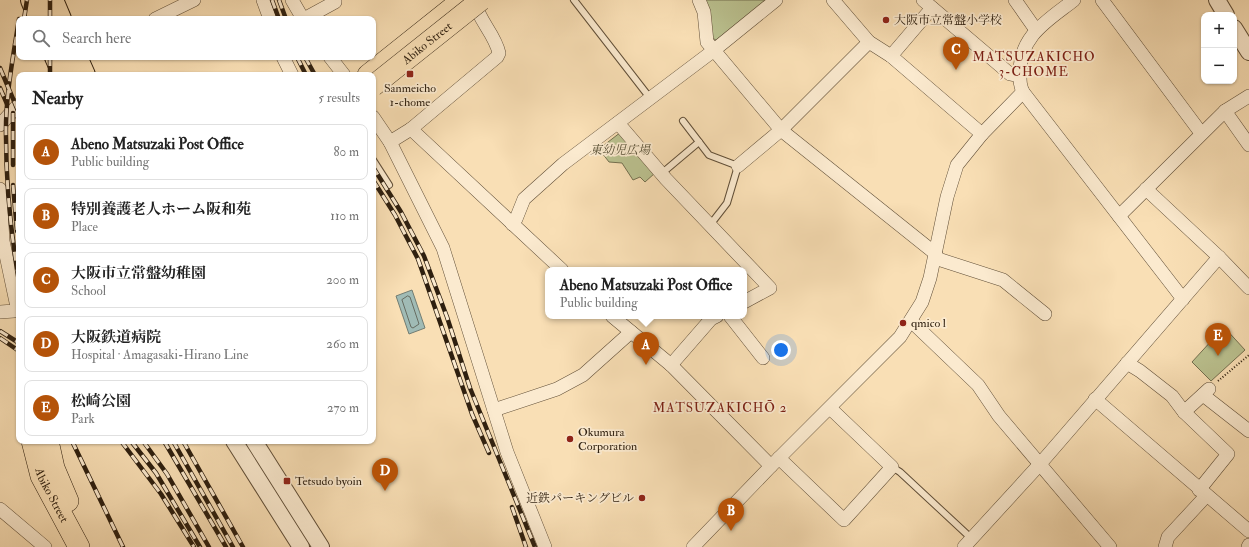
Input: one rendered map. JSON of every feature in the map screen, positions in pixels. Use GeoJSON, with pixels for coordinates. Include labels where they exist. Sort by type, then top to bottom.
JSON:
{"type":"FeatureCollection","features":[{"type":"Feature","properties":{"kind":"highway"},"geometry":{"type":"LineString","coordinates":[[32,0],[39,16]]}},
{"type":"Feature","properties":{"kind":"highway"},"geometry":{"type":"LineString","coordinates":[[52,0],[59,16]]}},
{"type":"Feature","properties":{"kind":"main road"},"geometry":{"type":"LineString","coordinates":[[364,72],[454,0]]}},
{"type":"Feature","properties":{"kind":"main road"},"geometry":{"type":"LineString","coordinates":[[376,91],[477,2]]}},
{"type":"Feature","properties":{"kind":"main road","name":"Abiko Street"},"geometry":{"type":"LineString","coordinates":[[372,72],[477,2]]}},
{"type":"Feature","properties":{"kind":"main road","name":"Abiko Street"},"geometry":{"type":"LineString","coordinates":[[376,84],[477,2]]}},
{"type":"Feature","properties":{"kind":"main road","name":"Abiko Street"},"geometry":{"type":"LineString","coordinates":[[33,444],[41,476],[79,547]]}},
{"type":"Feature","properties":{"kind":"main road","name":"Abiko Street"},"geometry":{"type":"LineString","coordinates":[[49,444],[54,468],[60,483],[93,547]]}},
{"type":"Feature","properties":{"kind":"street"},"geometry":{"type":"LineString","coordinates":[[161,16],[194,0]]}},
{"type":"Feature","properties":{"kind":"street"},"geometry":{"type":"LineString","coordinates":[[263,0],[269,16]]}},
{"type":"Feature","properties":{"kind":"street"},"geometry":{"type":"LineString","coordinates":[[292,0],[301,16]]}},
{"type":"Feature","properties":{"kind":"street"},"geometry":{"type":"LineString","coordinates":[[309,16],[335,2],[335,0]]}},
{"type":"Feature","properties":{"kind":"street"},"geometry":{"type":"LineString","coordinates":[[699,0],[704,12],[707,42],[713,51],[781,130],[935,256],[1003,280],[1045,314]]}},
{"type":"Feature","properties":{"kind":"street"},"geometry":{"type":"LineString","coordinates":[[512,224],[516,219],[524,199],[563,164],[713,51],[776,0]]}},
{"type":"Feature","properties":{"kind":"street"},"geometry":{"type":"LineString","coordinates":[[833,0],[869,42],[891,56],[982,134]]}},
{"type":"Feature","properties":{"kind":"street"},"geometry":{"type":"LineString","coordinates":[[1015,0],[1036,30]]}},
{"type":"Feature","properties":{"kind":"street"},"geometry":{"type":"LineString","coordinates":[[1074,0],[1036,30],[1022,54],[1019,64],[1019,84],[1023,92],[1183,299]]}},
{"type":"Feature","properties":{"kind":"street"},"geometry":{"type":"LineString","coordinates":[[1102,0],[1201,133]]}},
{"type":"Feature","properties":{"kind":"street"},"geometry":{"type":"LineString","coordinates":[[1217,0],[1224,12]]}},
{"type":"Feature","properties":{"kind":"street"},"geometry":{"type":"LineString","coordinates":[[390,142],[411,129],[497,57],[499,53],[498,46],[477,2]]}},
{"type":"Feature","properties":{"kind":"street"},"geometry":{"type":"LineString","coordinates":[[891,56],[927,4],[1010,74],[1020,76]]}},
{"type":"Feature","properties":{"kind":"street"},"geometry":{"type":"LineString","coordinates":[[1237,33],[1249,52]]}},
{"type":"Feature","properties":{"kind":"street"},"geometry":{"type":"LineString","coordinates":[[738,166],[781,130],[869,42]]}},
{"type":"Feature","properties":{"kind":"street"},"geometry":{"type":"LineString","coordinates":[[284,60],[290,72]]}},
{"type":"Feature","properties":{"kind":"street"},"geometry":{"type":"LineString","coordinates":[[332,60],[342,72]]}},
{"type":"Feature","properties":{"kind":"street"},"geometry":{"type":"LineString","coordinates":[[693,547],[775,462],[900,337],[922,302],[930,278],[947,197],[957,165],[982,134],[1023,92]]}},
{"type":"Feature","properties":{"kind":"street"},"geometry":{"type":"LineString","coordinates":[[1119,216],[1224,111],[1249,96]]}},
{"type":"Feature","properties":{"kind":"street"},"geometry":{"type":"LineString","coordinates":[[0,125],[16,107]]}},
{"type":"Feature","properties":{"kind":"street"},"geometry":{"type":"LineString","coordinates":[[1224,111],[1249,145]]}},
{"type":"Feature","properties":{"kind":"street"},"geometry":{"type":"LineString","coordinates":[[376,121],[390,142],[443,248],[506,452],[545,547]]}},
{"type":"Feature","properties":{"kind":"street"},"geometry":{"type":"LineString","coordinates":[[618,123],[661,174],[770,288],[747,300]]}},
{"type":"Feature","properties":{"kind":"street"},"geometry":{"type":"LineString","coordinates":[[411,129],[559,267]]}},
{"type":"Feature","properties":{"kind":"street"},"geometry":{"type":"LineString","coordinates":[[0,189],[2,242],[16,303]]}},
{"type":"Feature","properties":{"kind":"street"},"geometry":{"type":"LineString","coordinates":[[1146,189],[1220,257],[1249,288]]}},
{"type":"Feature","properties":{"kind":"street"},"geometry":{"type":"LineString","coordinates":[[968,543],[1040,464],[1094,399],[1220,257]]}},
{"type":"Feature","properties":{"kind":"street"},"geometry":{"type":"LineString","coordinates":[[0,312],[14,310],[16,308]]}},
{"type":"Feature","properties":{"kind":"street"},"geometry":{"type":"LineString","coordinates":[[616,319],[671,366],[775,462],[844,520],[892,468],[830,408]]}},
{"type":"Feature","properties":{"kind":"street"},"geometry":{"type":"LineString","coordinates":[[671,366],[711,319]]}},
{"type":"Feature","properties":{"kind":"street"},"geometry":{"type":"LineString","coordinates":[[732,319],[763,358]]}},
{"type":"Feature","properties":{"kind":"street"},"geometry":{"type":"LineString","coordinates":[[911,321],[978,385],[999,416],[1110,547]]}},
{"type":"Feature","properties":{"kind":"street"},"geometry":{"type":"LineString","coordinates":[[494,410],[558,390],[583,374],[631,332]]}},
{"type":"Feature","properties":{"kind":"street"},"geometry":{"type":"LineString","coordinates":[[1127,363],[1158,384],[1172,396],[1184,412],[1228,454],[1203,493],[1168,537],[1166,547]]}},
{"type":"Feature","properties":{"kind":"street"},"geometry":{"type":"LineString","coordinates":[[1184,412],[1206,392],[1249,431]]}},
{"type":"Feature","properties":{"kind":"street"},"geometry":{"type":"LineString","coordinates":[[1094,399],[1203,493],[1249,530]]}},
{"type":"Feature","properties":{"kind":"street"},"geometry":{"type":"LineString","coordinates":[[236,444],[301,547]]}},
{"type":"Feature","properties":{"kind":"street"},"geometry":{"type":"LineString","coordinates":[[256,444],[321,547]]}},
{"type":"Feature","properties":{"kind":"street"},"geometry":{"type":"LineString","coordinates":[[0,509],[45,547]]}},
{"type":"Feature","properties":{"kind":"lane"},"geometry":{"type":"LineString","coordinates":[[574,0],[650,98]]}},
{"type":"Feature","properties":{"kind":"lane"},"geometry":{"type":"LineString","coordinates":[[683,121],[709,155],[738,166],[727,203],[710,225]]}},
{"type":"Feature","properties":{"kind":"lane"},"geometry":{"type":"LineString","coordinates":[[661,174],[699,142]]}},
{"type":"Feature","properties":{"kind":"lane"},"geometry":{"type":"LineString","coordinates":[[376,165],[389,185]]}},
{"type":"Feature","properties":{"kind":"lane"},"geometry":{"type":"LineString","coordinates":[[892,468],[900,472],[968,543]]}},
{"type":"Feature","properties":{"kind":"path"},"geometry":{"type":"LineString","coordinates":[[1206,392],[1249,355]]}},
{"type":"Feature","properties":{"kind":"green space"},"geometry":{"type":"Polygon","coordinates":[[[705,0],[765,0],[716,40],[710,37],[705,0]]]}},
{"type":"Feature","properties":{"kind":"green space","name":"東幼児広場"},"geometry":{"type":"Polygon","coordinates":[[[621,132],[655,173],[645,182],[640,177],[633,180],[622,163],[609,162],[599,149],[621,132]]]}},
{"type":"Feature","properties":{"kind":"green space"},"geometry":{"type":"Polygon","coordinates":[[[1224,327],[1245,350],[1211,381],[1192,362],[1224,327]]]}},
{"type":"Feature","properties":{"kind":"water"},"geometry":{"type":"Polygon","coordinates":[[[412,290],[425,328],[409,334],[396,296],[412,290]]]}},
{"type":"Feature","properties":{"kind":"railway"},"geometry":{"type":"LineString","coordinates":[[24,16],[27,0]]}},
{"type":"Feature","properties":{"kind":"railway"},"geometry":{"type":"LineString","coordinates":[[50,0],[50,16]]}},
{"type":"Feature","properties":{"kind":"railway"},"geometry":{"type":"LineString","coordinates":[[272,0],[278,16]]}},
{"type":"Feature","properties":{"kind":"railway"},"geometry":{"type":"LineString","coordinates":[[279,0],[285,16]]}},
{"type":"Feature","properties":{"kind":"railway"},"geometry":{"type":"LineString","coordinates":[[16,38],[8,93],[6,122],[7,173],[16,260]]}},
{"type":"Feature","properties":{"kind":"railway"},"geometry":{"type":"LineString","coordinates":[[50,60],[50,72]]}},
{"type":"Feature","properties":{"kind":"railway"},"geometry":{"type":"LineString","coordinates":[[298,60],[304,72]]}},
{"type":"Feature","properties":{"kind":"railway"},"geometry":{"type":"LineString","coordinates":[[307,60],[313,72]]}},
{"type":"Feature","properties":{"kind":"railway"},"geometry":{"type":"LineString","coordinates":[[0,68],[16,106]]}},
{"type":"Feature","properties":{"kind":"railway"},"geometry":{"type":"LineString","coordinates":[[0,88],[7,104]]}},
{"type":"Feature","properties":{"kind":"railway"},"geometry":{"type":"LineString","coordinates":[[13,113],[13,165]]}},
{"type":"Feature","properties":{"kind":"railway"},"geometry":{"type":"LineString","coordinates":[[376,172],[401,212],[424,256],[447,317],[470,388],[535,547]]}},
{"type":"Feature","properties":{"kind":"railway"},"geometry":{"type":"LineString","coordinates":[[13,185],[16,220]]}},
{"type":"Feature","properties":{"kind":"railway"},"geometry":{"type":"LineString","coordinates":[[376,185],[395,215],[418,259],[472,414],[489,453]]}},
{"type":"Feature","properties":{"kind":"railway"},"geometry":{"type":"LineString","coordinates":[[0,331],[16,341]]}},
{"type":"Feature","properties":{"kind":"railway"},"geometry":{"type":"LineString","coordinates":[[0,338],[16,349]]}},
{"type":"Feature","properties":{"kind":"railway"},"geometry":{"type":"LineString","coordinates":[[73,444],[123,547]]}},
{"type":"Feature","properties":{"kind":"railway"},"geometry":{"type":"LineString","coordinates":[[123,444],[161,494],[194,547]]}},
{"type":"Feature","properties":{"kind":"railway"},"geometry":{"type":"LineString","coordinates":[[133,444],[156,473],[200,547]]}},
{"type":"Feature","properties":{"kind":"railway"},"geometry":{"type":"LineString","coordinates":[[145,444],[167,474],[209,547]]}},
{"type":"Feature","properties":{"kind":"railway"},"geometry":{"type":"LineString","coordinates":[[166,444],[226,547]]}},
{"type":"Feature","properties":{"kind":"railway"},"geometry":{"type":"LineString","coordinates":[[175,444],[233,547]]}},
{"type":"Feature","properties":{"kind":"railway"},"geometry":{"type":"LineString","coordinates":[[185,444],[243,547]]}},
{"type":"Feature","properties":{"kind":"railway"},"geometry":{"type":"LineString","coordinates":[[512,507],[526,547]]}},
{"type":"Feature","properties":{"kind":"place","name":"大阪市立常盤小学校"},"geometry":{"type":"Point","coordinates":[886,20]}},
{"type":"Feature","properties":{"kind":"place","name":"大阪市立常盤幼稚園"},"geometry":{"type":"Point","coordinates":[956,70]}},
{"type":"Feature","properties":{"kind":"place","name":"Sanmeicho 1-chome"},"geometry":{"type":"Point","coordinates":[410,74]}},
{"type":"Feature","properties":{"kind":"place","name":"qmico l"},"geometry":{"type":"Point","coordinates":[903,323]}},
{"type":"Feature","properties":{"kind":"place","name":"松崎公園"},"geometry":{"type":"Point","coordinates":[1218,356]}},
{"type":"Feature","properties":{"kind":"place","name":"Abeno Matsuzaki Post Office"},"geometry":{"type":"Point","coordinates":[646,365]}},
{"type":"Feature","properties":{"kind":"place","name":"Okumura Corporation"},"geometry":{"type":"Point","coordinates":[570,439]}},
{"type":"Feature","properties":{"kind":"place","name":"Tetsudo byoin"},"geometry":{"type":"Point","coordinates":[287,481]}},
{"type":"Feature","properties":{"kind":"place","name":"大阪鉄道病院"},"geometry":{"type":"Point","coordinates":[385,491]}},
{"type":"Feature","properties":{"kind":"place","name":"近鉄パーキングビル"},"geometry":{"type":"Point","coordinates":[642,498]}},
{"type":"Feature","properties":{"kind":"place","name":"特別養護老人ホーム阪和苑"},"geometry":{"type":"Point","coordinates":[731,531]}},
{"type":"Feature","properties":{"kind":"district","name":"MATSUZAKICHO 3-CHOME"},"geometry":{"type":"Point","coordinates":[1034,64]}},
{"type":"Feature","properties":{"kind":"district","name":"MATSUZAKICHŌ 2"},"geometry":{"type":"Point","coordinates":[720,407]}}]}
